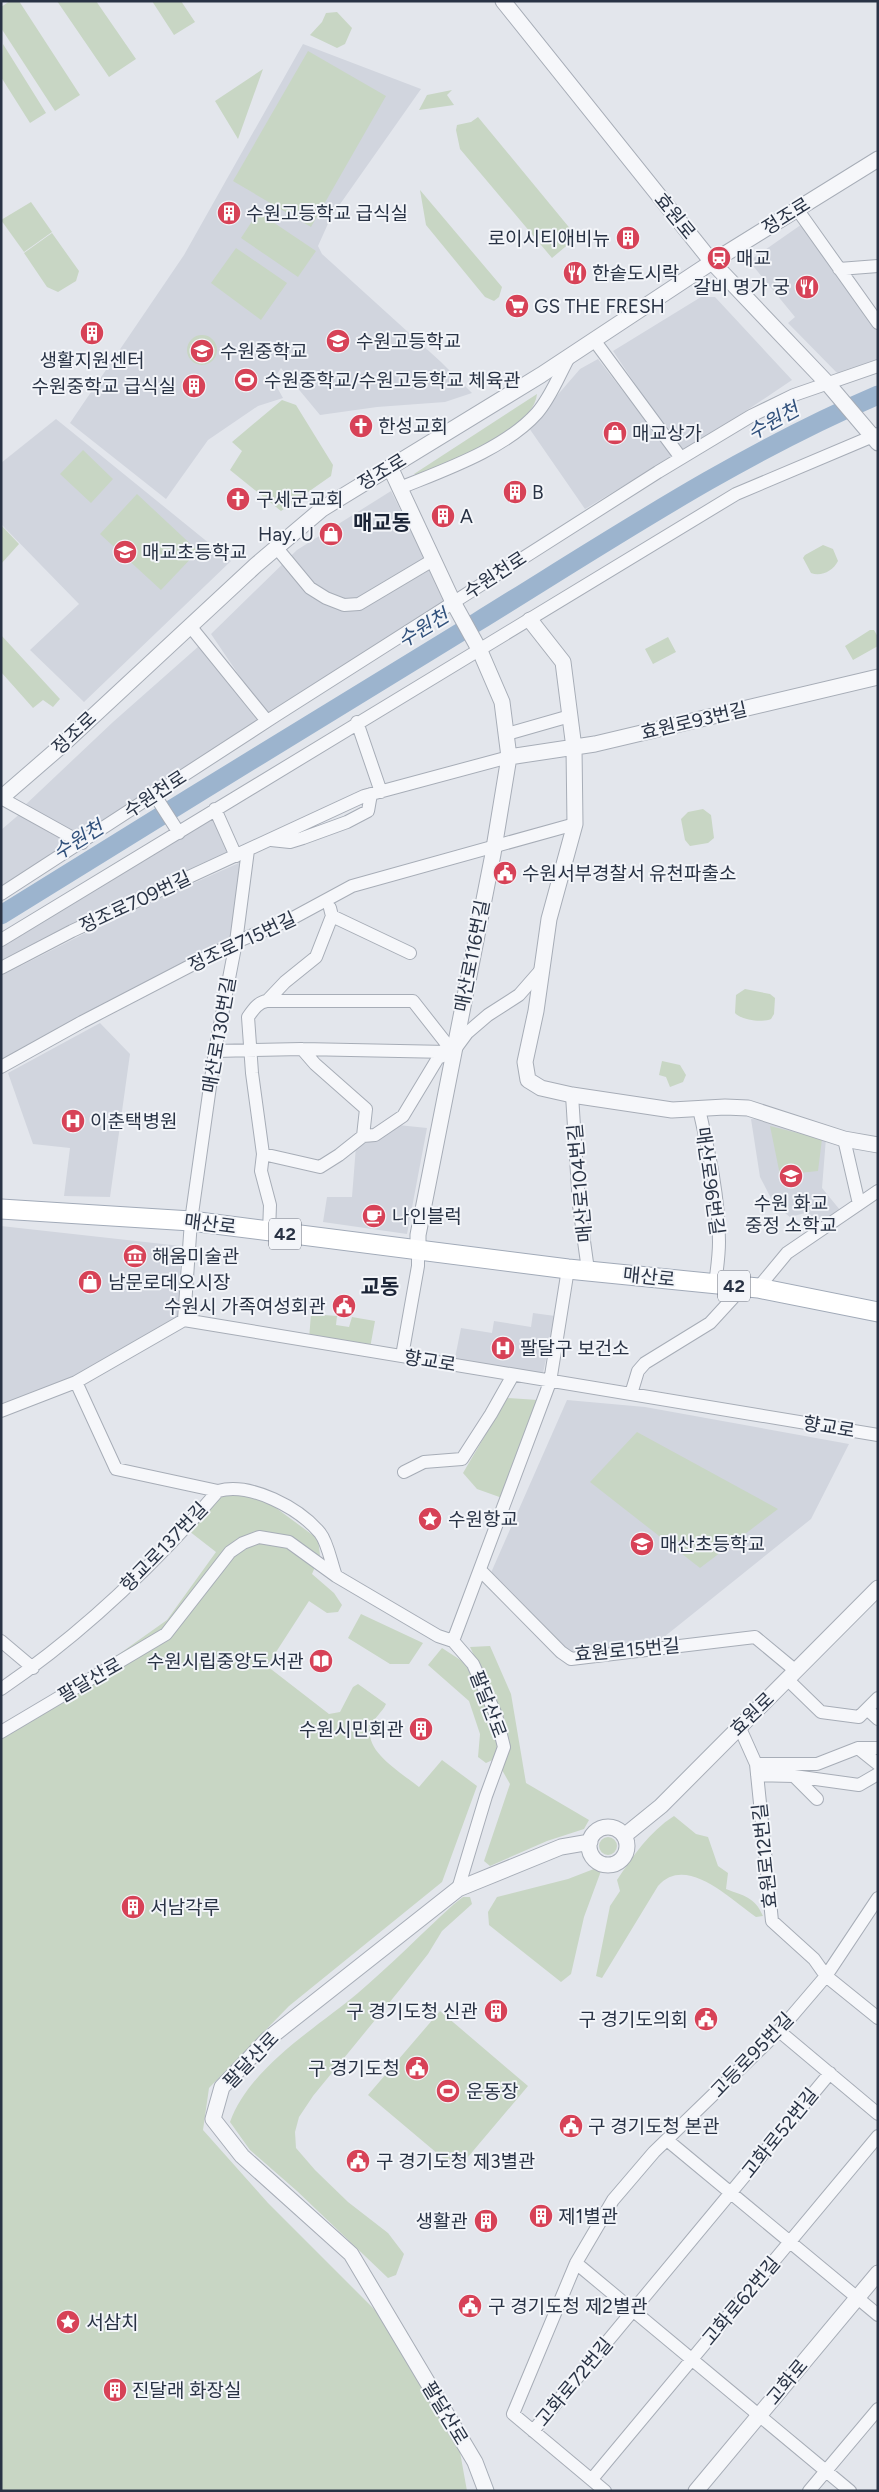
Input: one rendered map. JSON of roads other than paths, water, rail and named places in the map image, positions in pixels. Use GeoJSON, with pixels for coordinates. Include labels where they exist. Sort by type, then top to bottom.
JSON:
{"type":"FeatureCollection","features":[{"type":"Feature","properties":{"kind":"main road","name":"매산로"},"geometry":{"type":"LineString","coordinates":[[1,1209],[191,1221],[568,1269],[751,1288],[878,1312]]}},
{"type":"Feature","properties":{"kind":"street","name":"효원로"},"geometry":{"type":"LineString","coordinates":[[503,1],[712,262],[873,435]]}},
{"type":"Feature","properties":{"kind":"street","name":"정조로"},"geometry":{"type":"LineString","coordinates":[[82,843],[1,798],[60,747],[276,547],[322,509],[569,357],[712,262],[878,159]]}},
{"type":"Feature","properties":{"kind":"street"},"geometry":{"type":"LineString","coordinates":[[797,209],[878,323]]}},
{"type":"Feature","properties":{"kind":"street"},"geometry":{"type":"LineString","coordinates":[[839,269],[878,266]]}},
{"type":"Feature","properties":{"kind":"street"},"geometry":{"type":"LineString","coordinates":[[594,340],[680,458]]}},
{"type":"Feature","properties":{"kind":"street","name":"정조로"},"geometry":{"type":"LineString","coordinates":[[400,488],[449,468],[506,439],[536,414],[551,392],[569,357]]}},
{"type":"Feature","properties":{"kind":"street","name":"수원천로"},"geometry":{"type":"LineString","coordinates":[[1,894],[267,721],[455,606],[680,458],[751,416],[794,395],[832,389],[878,366]]}},
{"type":"Feature","properties":{"kind":"street"},"geometry":{"type":"LineString","coordinates":[[1,940],[478,647],[530,620],[736,494],[873,435]]}},
{"type":"Feature","properties":{"kind":"street","name":"매산로116번길"},"geometry":{"type":"LineString","coordinates":[[390,467],[455,606],[478,647],[502,702],[508,757],[494,845],[452,1052],[418,1235],[418,1250]]}},
{"type":"Feature","properties":{"kind":"street"},"geometry":{"type":"LineString","coordinates":[[276,547],[310,588],[326,598],[344,605],[359,604],[433,560]]}},
{"type":"Feature","properties":{"kind":"street"},"geometry":{"type":"LineString","coordinates":[[530,620],[563,662],[574,748],[575,824],[549,919],[540,971]]}},
{"type":"Feature","properties":{"kind":"street"},"geometry":{"type":"LineString","coordinates":[[190,626],[267,721]]}},
{"type":"Feature","properties":{"kind":"street","name":"효원로93번길"},"geometry":{"type":"LineString","coordinates":[[508,757],[574,748],[878,676]]}},
{"type":"Feature","properties":{"kind":"street"},"geometry":{"type":"LineString","coordinates":[[506,734],[570,716]]}},
{"type":"Feature","properties":{"kind":"street"},"geometry":{"type":"LineString","coordinates":[[358,722],[376,793]]}},
{"type":"Feature","properties":{"kind":"street","name":"정조로709번길"},"geometry":{"type":"LineString","coordinates":[[1,968],[72,931],[376,793],[508,757]]}},
{"type":"Feature","properties":{"kind":"street"},"geometry":{"type":"LineString","coordinates":[[154,794],[179,832]]}},
{"type":"Feature","properties":{"kind":"street"},"geometry":{"type":"LineString","coordinates":[[214,809],[236,856]]}},
{"type":"Feature","properties":{"kind":"street","name":"정조로715번길"},"geometry":{"type":"LineString","coordinates":[[1,1067],[82,1022],[236,942],[329,900],[352,886],[575,824]]}},
{"type":"Feature","properties":{"kind":"street","name":"매산로130번길"},"geometry":{"type":"LineString","coordinates":[[184,1320],[191,1221],[214,1051],[236,942],[248,850]]}},
{"type":"Feature","properties":{"kind":"street"},"geometry":{"type":"LineString","coordinates":[[269,1232],[270,1205],[260,1171],[264,1154],[252,1073],[252,1050],[248,1017],[262,1002],[267,1001],[285,982],[316,957],[332,916],[329,900]]}},
{"type":"Feature","properties":{"kind":"street"},"geometry":{"type":"LineString","coordinates":[[332,916],[410,953]]}},
{"type":"Feature","properties":{"kind":"street","name":"매산로116번길"},"geometry":{"type":"LineString","coordinates":[[264,1154],[320,1167],[363,1136],[375,1135],[403,1116],[438,1058],[452,1052],[468,1033],[488,1015],[519,995],[540,971]]}},
{"type":"Feature","properties":{"kind":"street","name":"매산로96번길"},"geometry":{"type":"LineString","coordinates":[[540,971],[539,992],[525,1062],[528,1080],[542,1088],[572,1095],[672,1110],[725,1107],[748,1108],[844,1139],[878,1145]]}},
{"type":"Feature","properties":{"kind":"street","name":"매산로116번길"},"geometry":{"type":"LineString","coordinates":[[267,1001],[413,1001],[452,1052]]}},
{"type":"Feature","properties":{"kind":"street"},"geometry":{"type":"LineString","coordinates":[[214,1051],[302,1049],[452,1052]]}},
{"type":"Feature","properties":{"kind":"street"},"geometry":{"type":"LineString","coordinates":[[302,1049],[315,1064],[366,1109],[363,1136]]}},
{"type":"Feature","properties":{"kind":"street","name":"매산로104번길"},"geometry":{"type":"LineString","coordinates":[[572,1095],[579,1205],[588,1270]]}},
{"type":"Feature","properties":{"kind":"street","name":"매산로96번길"},"geometry":{"type":"LineString","coordinates":[[699,1109],[711,1159],[717,1201],[719,1243],[715,1284]]}},
{"type":"Feature","properties":{"kind":"street"},"geometry":{"type":"LineString","coordinates":[[844,1139],[859,1204]]}},
{"type":"Feature","properties":{"kind":"street"},"geometry":{"type":"LineString","coordinates":[[631,1394],[638,1371],[645,1363],[710,1323],[751,1288],[787,1253],[878,1192]]}},
{"type":"Feature","properties":{"kind":"street"},"geometry":{"type":"LineString","coordinates":[[402,1356],[418,1266],[418,1250]]}},
{"type":"Feature","properties":{"kind":"street"},"geometry":{"type":"LineString","coordinates":[[454,1641],[550,1382],[568,1269]]}},
{"type":"Feature","properties":{"kind":"street"},"geometry":{"type":"LineString","coordinates":[[1,1411],[76,1382],[184,1320]]}},
{"type":"Feature","properties":{"kind":"street","name":"향교로"},"geometry":{"type":"LineString","coordinates":[[184,1320],[878,1436]]}},
{"type":"Feature","properties":{"kind":"street"},"geometry":{"type":"LineString","coordinates":[[404,1472],[424,1462],[462,1459],[513,1375]]}},
{"type":"Feature","properties":{"kind":"street","name":"향교로137번길"},"geometry":{"type":"LineString","coordinates":[[1,1689],[33,1668],[172,1544],[218,1491],[116,1469],[76,1382]]}},
{"type":"Feature","properties":{"kind":"street"},"geometry":{"type":"LineString","coordinates":[[218,1491],[246,1489],[269,1497],[307,1521],[321,1534],[336,1576]]}},
{"type":"Feature","properties":{"kind":"street","name":"팔달산로"},"geometry":{"type":"LineString","coordinates":[[1,1732],[166,1634],[230,1552],[243,1543],[259,1537],[289,1542],[336,1576],[438,1636],[454,1641],[473,1664],[496,1715],[504,1747],[486,1796],[458,1889],[268,2038],[222,2087],[214,2119],[242,2156],[351,2254],[475,2462],[486,2491]]}},
{"type":"Feature","properties":{"kind":"street","name":"효원로15번길"},"geometry":{"type":"LineString","coordinates":[[481,1571],[561,1652],[571,1659],[755,1637],[792,1675]]}},
{"type":"Feature","properties":{"kind":"street","name":"효원로"},"geometry":{"type":"LineString","coordinates":[[624,1836],[660,1806],[878,1588]]}},
{"type":"Feature","properties":{"kind":"street"},"geometry":{"type":"LineString","coordinates":[[1,1641],[33,1668]]}},
{"type":"Feature","properties":{"kind":"street"},"geometry":{"type":"LineString","coordinates":[[792,1675],[821,1712],[859,1717],[878,1698]]}},
{"type":"Feature","properties":{"kind":"street"},"geometry":{"type":"LineString","coordinates":[[867,1709],[878,1719]]}},
{"type":"Feature","properties":{"kind":"street","name":"효원로12번길"},"geometry":{"type":"LineString","coordinates":[[740,1726],[756,1769],[772,1921],[814,1959],[826,1976],[878,2018]]}},
{"type":"Feature","properties":{"kind":"street"},"geometry":{"type":"LineString","coordinates":[[858,1748],[878,1764]]}},
{"type":"Feature","properties":{"kind":"street"},"geometry":{"type":"LineString","coordinates":[[756,1769],[817,1764],[858,1748],[878,1748]]}},
{"type":"Feature","properties":{"kind":"street","name":"효원로12번길"},"geometry":{"type":"LineString","coordinates":[[756,1769],[859,1785],[878,1774]]}},
{"type":"Feature","properties":{"kind":"street"},"geometry":{"type":"LineString","coordinates":[[794,1776],[817,1799]]}},
{"type":"Feature","properties":{"kind":"street"},"geometry":{"type":"LineString","coordinates":[[604,1828],[616,1829],[624,1836],[627,1844],[624,1856],[609,1865],[603,1864],[593,1857],[590,1842],[594,1834],[604,1828]]}},
{"type":"Feature","properties":{"kind":"street"},"geometry":{"type":"LineString","coordinates":[[458,1889],[561,1847],[590,1842]]}},
{"type":"Feature","properties":{"kind":"street","name":"고등로95번길"},"geometry":{"type":"LineString","coordinates":[[533,2431],[512,2414],[576,2263],[613,2200],[667,2140],[779,2031],[826,1976],[878,1898]]}},
{"type":"Feature","properties":{"kind":"street","name":"고화로52번길"},"geometry":{"type":"LineString","coordinates":[[779,2031],[878,2114]]}},
{"type":"Feature","properties":{"kind":"street","name":"고화로52번길"},"geometry":{"type":"LineString","coordinates":[[731,2193],[830,2073]]}},
{"type":"Feature","properties":{"kind":"street"},"geometry":{"type":"LineString","coordinates":[[789,2242],[878,2136]]}},
{"type":"Feature","properties":{"kind":"street","name":"고화로62번길"},"geometry":{"type":"LineString","coordinates":[[667,2140],[878,2315]]}},
{"type":"Feature","properties":{"kind":"street"},"geometry":{"type":"LineString","coordinates":[[634,2310],[731,2193]]}},
{"type":"Feature","properties":{"kind":"street","name":"고화로62번길"},"geometry":{"type":"LineString","coordinates":[[692,2359],[789,2242]]}},
{"type":"Feature","properties":{"kind":"street"},"geometry":{"type":"LineString","coordinates":[[576,2263],[850,2491]]}},
{"type":"Feature","properties":{"kind":"street","name":"고화로"},"geometry":{"type":"LineString","coordinates":[[696,2491],[878,2273]]}},
{"type":"Feature","properties":{"kind":"street","name":"고화로72번길"},"geometry":{"type":"LineString","coordinates":[[533,2431],[634,2310]]}},
{"type":"Feature","properties":{"kind":"street"},"geometry":{"type":"LineString","coordinates":[[592,2479],[692,2359]]}},
{"type":"Feature","properties":{"kind":"street"},"geometry":{"type":"LineString","coordinates":[[809,2491],[878,2410]]}},
{"type":"Feature","properties":{"kind":"street"},"geometry":{"type":"LineString","coordinates":[[533,2431],[605,2491]]}},
{"type":"Feature","properties":{"kind":"waterway","name":"수원천"},"geometry":{"type":"LineString","coordinates":[[1,915],[673,501],[774,445],[878,395]]}},
{"type":"Feature","properties":{"kind":"place","name":"수원고등학교 급식실"},"geometry":{"type":"Point","coordinates":[229,213]}},
{"type":"Feature","properties":{"kind":"place","name":"로이시티애비뉴"},"geometry":{"type":"Point","coordinates":[628,238]}},
{"type":"Feature","properties":{"kind":"place","name":"매교"},"geometry":{"type":"Point","coordinates":[719,258]}},
{"type":"Feature","properties":{"kind":"place","name":"한솥도시락"},"geometry":{"type":"Point","coordinates":[575,273]}},
{"type":"Feature","properties":{"kind":"place","name":"갈비 명가 궁"},"geometry":{"type":"Point","coordinates":[807,287]}},
{"type":"Feature","properties":{"kind":"place","name":"GS THE FRESH"},"geometry":{"type":"Point","coordinates":[517,306]}},
{"type":"Feature","properties":{"kind":"place","name":"생활지원센터"},"geometry":{"type":"Point","coordinates":[92,333]}},
{"type":"Feature","properties":{"kind":"place","name":"수원고등학교"},"geometry":{"type":"Point","coordinates":[338,341]}},
{"type":"Feature","properties":{"kind":"place","name":"수원중학교"},"geometry":{"type":"Point","coordinates":[202,351]}},
{"type":"Feature","properties":{"kind":"place","name":"수원중학교/수원고등학교 체육관"},"geometry":{"type":"Point","coordinates":[246,380]}},
{"type":"Feature","properties":{"kind":"place","name":"수원중학교 급식실"},"geometry":{"type":"Point","coordinates":[194,386]}},
{"type":"Feature","properties":{"kind":"place","name":"한성교회"},"geometry":{"type":"Point","coordinates":[361,426]}},
{"type":"Feature","properties":{"kind":"place","name":"매교상가"},"geometry":{"type":"Point","coordinates":[615,433]}},
{"type":"Feature","properties":{"kind":"place","name":"B"},"geometry":{"type":"Point","coordinates":[515,492]}},
{"type":"Feature","properties":{"kind":"place","name":"구세군교회"},"geometry":{"type":"Point","coordinates":[238,499]}},
{"type":"Feature","properties":{"kind":"place","name":"A"},"geometry":{"type":"Point","coordinates":[443,516]}},
{"type":"Feature","properties":{"kind":"place","name":"Hay. U"},"geometry":{"type":"Point","coordinates":[331,534]}},
{"type":"Feature","properties":{"kind":"place","name":"매교초등학교"},"geometry":{"type":"Point","coordinates":[125,552]}},
{"type":"Feature","properties":{"kind":"place","name":"수원서부경찰서 유천파출소"},"geometry":{"type":"Point","coordinates":[505,873]}},
{"type":"Feature","properties":{"kind":"place","name":"이춘택병원"},"geometry":{"type":"Point","coordinates":[73,1121]}},
{"type":"Feature","properties":{"kind":"place","name":"수원 화교 중정 소학교"},"geometry":{"type":"Point","coordinates":[791,1176]}},
{"type":"Feature","properties":{"kind":"place","name":"나인블럭"},"geometry":{"type":"Point","coordinates":[374,1216]}},
{"type":"Feature","properties":{"kind":"place","name":"해움미술관"},"geometry":{"type":"Point","coordinates":[135,1256]}},
{"type":"Feature","properties":{"kind":"place","name":"남문로데오시장"},"geometry":{"type":"Point","coordinates":[90,1282]}},
{"type":"Feature","properties":{"kind":"place","name":"수원시 가족여성회관"},"geometry":{"type":"Point","coordinates":[344,1306]}},
{"type":"Feature","properties":{"kind":"place","name":"팔달구 보건소"},"geometry":{"type":"Point","coordinates":[503,1348]}},
{"type":"Feature","properties":{"kind":"place","name":"수원항교"},"geometry":{"type":"Point","coordinates":[430,1519]}},
{"type":"Feature","properties":{"kind":"place","name":"매산초등학교"},"geometry":{"type":"Point","coordinates":[642,1544]}},
{"type":"Feature","properties":{"kind":"place","name":"수원시립중앙도서관"},"geometry":{"type":"Point","coordinates":[321,1661]}},
{"type":"Feature","properties":{"kind":"place","name":"수원시민회관"},"geometry":{"type":"Point","coordinates":[421,1729]}},
{"type":"Feature","properties":{"kind":"place","name":"서남각루"},"geometry":{"type":"Point","coordinates":[133,1907]}},
{"type":"Feature","properties":{"kind":"place","name":"구 경기도청 신관"},"geometry":{"type":"Point","coordinates":[496,2011]}},
{"type":"Feature","properties":{"kind":"place","name":"구 경기도의회"},"geometry":{"type":"Point","coordinates":[706,2019]}},
{"type":"Feature","properties":{"kind":"place","name":"구 경기도청"},"geometry":{"type":"Point","coordinates":[417,2068]}},
{"type":"Feature","properties":{"kind":"place","name":"운동장"},"geometry":{"type":"Point","coordinates":[448,2091]}},
{"type":"Feature","properties":{"kind":"place","name":"구 경기도청 본관"},"geometry":{"type":"Point","coordinates":[571,2126]}},
{"type":"Feature","properties":{"kind":"place","name":"구 경기도청 제3별관"},"geometry":{"type":"Point","coordinates":[358,2161]}},
{"type":"Feature","properties":{"kind":"place","name":"제1별관"},"geometry":{"type":"Point","coordinates":[541,2216]}},
{"type":"Feature","properties":{"kind":"place","name":"생활관"},"geometry":{"type":"Point","coordinates":[486,2221]}},
{"type":"Feature","properties":{"kind":"place","name":"구 경기도청 제2별관"},"geometry":{"type":"Point","coordinates":[470,2306]}},
{"type":"Feature","properties":{"kind":"place","name":"서삼치"},"geometry":{"type":"Point","coordinates":[68,2322]}},
{"type":"Feature","properties":{"kind":"place","name":"진달래 화장실"},"geometry":{"type":"Point","coordinates":[115,2390]}},
{"type":"Feature","properties":{"kind":"district","name":"매교동"},"geometry":{"type":"Point","coordinates":[382,522]}},
{"type":"Feature","properties":{"kind":"district","name":"교동"},"geometry":{"type":"Point","coordinates":[380,1286]}}]}
